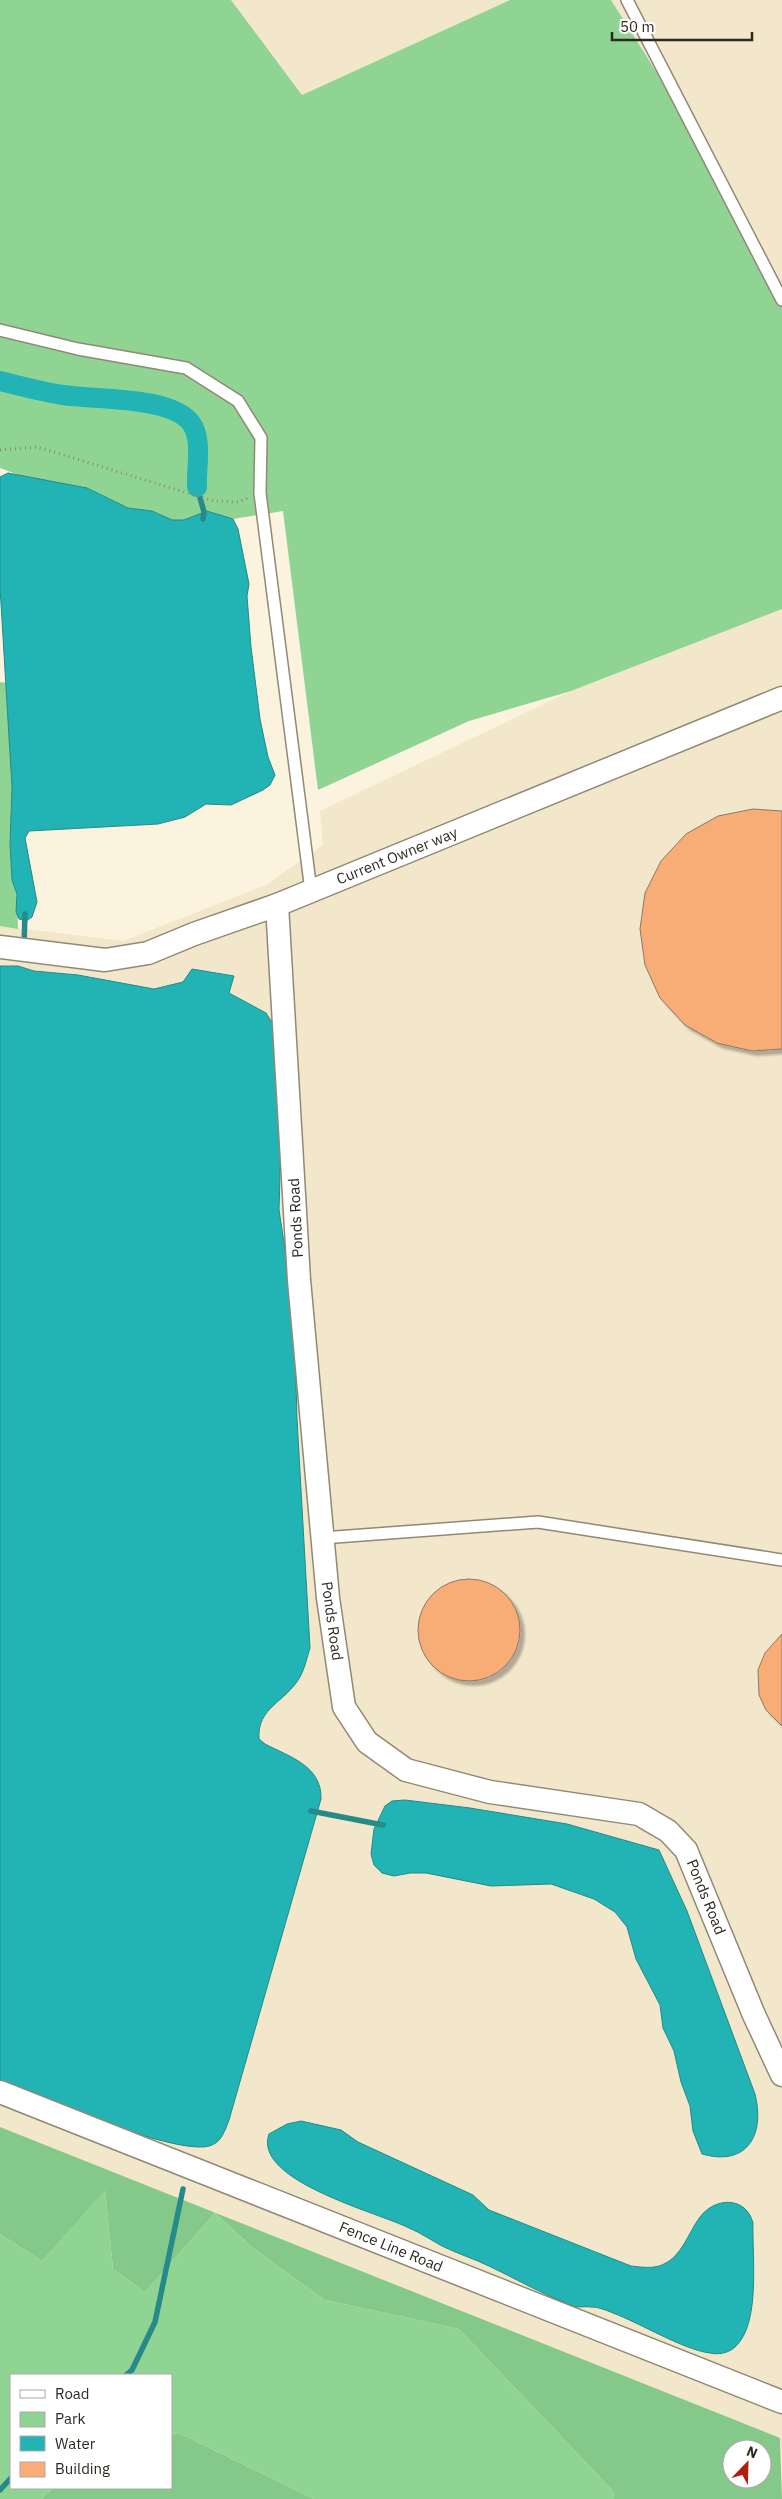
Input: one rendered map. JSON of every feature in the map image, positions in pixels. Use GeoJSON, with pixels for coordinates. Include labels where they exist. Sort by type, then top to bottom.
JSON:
{"type":"FeatureCollection","features":[{"type":"Feature","properties":{"kind":"street","name":"Current Owner way"},"geometry":{"type":"LineString","coordinates":[[5,948],[105,960],[148,953],[194,934],[277,905],[782,698]]}},
{"type":"Feature","properties":{"kind":"street","name":"Ponds Road"},"geometry":{"type":"LineString","coordinates":[[277,905],[299,1280],[328,1598],[344,1707],[368,1742],[406,1770],[490,1792],[639,1814],[668,1831],[686,1850],[754,2015],[782,2075]]}},
{"type":"Feature","properties":{"kind":"street","name":"Fence Line Road"},"geometry":{"type":"LineString","coordinates":[[0,2092],[782,2402]]}},
{"type":"Feature","properties":{"kind":"lane"},"geometry":{"type":"LineString","coordinates":[[627,0],[782,300]]}},
{"type":"Feature","properties":{"kind":"lane"},"geometry":{"type":"LineString","coordinates":[[0,330],[78,349],[186,368],[238,401],[261,438],[260,493],[311,891]]}},
{"type":"Feature","properties":{"kind":"lane"},"geometry":{"type":"LineString","coordinates":[[322,1538],[538,1522],[782,1560]]}},
{"type":"Feature","properties":{"kind":"path"},"geometry":{"type":"LineString","coordinates":[[0,450],[37,447],[214,501],[238,502],[260,493]]}},
{"type":"Feature","properties":{"kind":"shaded area"},"geometry":{"type":"Polygon","coordinates":[[[231,0],[510,0],[302,95],[231,0]]]}},
{"type":"Feature","properties":{"kind":"shaded area"},"geometry":{"type":"Polygon","coordinates":[[[611,0],[782,0],[782,307],[657,73],[611,0]]]}},
{"type":"Feature","properties":{"kind":"shaded area"},"geometry":{"type":"Polygon","coordinates":[[[782,609],[782,2459],[780,2438],[0,2127],[0,926],[123,941],[266,885],[323,845],[320,811],[571,691],[782,609]]]}},
{"type":"Feature","properties":{"kind":"green space"},"geometry":{"type":"Polygon","coordinates":[[[0,0],[231,0],[302,95],[510,0],[611,0],[657,73],[782,307],[782,609],[571,691],[469,721],[318,790],[283,511],[233,519],[208,511],[184,520],[172,520],[157,513],[128,508],[87,488],[24,477],[0,468],[0,0]]]}},
{"type":"Feature","properties":{"kind":"green space"},"geometry":{"type":"Polygon","coordinates":[[[0,682],[8,683],[12,787],[10,844],[12,880],[17,894],[18,929],[0,926],[0,682]]]}},
{"type":"Feature","properties":{"kind":"green space"},"geometry":{"type":"Polygon","coordinates":[[[0,2127],[780,2438],[782,2499],[614,2499],[613,2491],[459,2329],[325,2300],[254,2249],[215,2213],[145,2292],[113,2269],[105,2190],[42,2261],[0,2234],[0,2127]]]}},
{"type":"Feature","properties":{"kind":"green space"},"geometry":{"type":"Polygon","coordinates":[[[105,2189],[113,2269],[145,2292],[215,2213],[254,2249],[325,2300],[459,2329],[613,2491],[614,2499],[314,2499],[179,2433],[172,2434],[172,2374],[10,2374],[10,2489],[52,2489],[41,2499],[0,2499],[0,2234],[42,2261],[105,2189]]]}},
{"type":"Feature","properties":{"kind":"green space"},"geometry":{"type":"Polygon","coordinates":[[[179,2433],[314,2499],[41,2499],[52,2489],[172,2489],[172,2434],[179,2433]]]}},
{"type":"Feature","properties":{"kind":"water"},"geometry":{"type":"Polygon","coordinates":[[[8,473],[87,488],[128,508],[152,511],[172,520],[184,520],[207,511],[233,519],[238,529],[249,584],[247,596],[251,647],[260,719],[268,757],[275,775],[270,785],[263,790],[231,805],[206,804],[185,817],[158,824],[29,831],[25,838],[37,902],[32,917],[26,921],[19,919],[16,912],[17,894],[12,880],[10,844],[12,787],[0,587],[0,477],[8,473]]]}},
{"type":"Feature","properties":{"kind":"water"},"geometry":{"type":"Polygon","coordinates":[[[0,966],[18,966],[34,971],[78,975],[154,989],[183,982],[192,969],[234,976],[229,993],[266,1013],[275,1027],[281,1141],[279,1210],[294,1309],[297,1419],[310,1648],[305,1666],[294,1686],[262,1719],[259,1739],[303,1764],[316,1778],[320,1788],[321,1799],[229,2120],[221,2138],[212,2145],[196,2147],[141,2135],[75,2112],[0,2082],[0,966]]]}},
{"type":"Feature","properties":{"kind":"water"},"geometry":{"type":"Polygon","coordinates":[[[405,1800],[470,1808],[567,1824],[659,1850],[687,1911],[755,2094],[757,2122],[755,2134],[750,2144],[742,2151],[731,2156],[718,2157],[702,2154],[693,2131],[690,2106],[681,2082],[674,2051],[663,2028],[660,2005],[636,1959],[627,1927],[615,1912],[594,1899],[551,1884],[491,1886],[426,1873],[394,1876],[382,1873],[374,1865],[371,1854],[374,1829],[385,1806],[392,1801],[405,1800]]]}},
{"type":"Feature","properties":{"kind":"water"},"geometry":{"type":"Polygon","coordinates":[[[301,2121],[341,2130],[358,2142],[473,2195],[489,2210],[631,2266],[654,2267],[669,2261],[680,2251],[706,2210],[722,2203],[737,2204],[744,2208],[753,2223],[754,2271],[752,2306],[749,2323],[743,2336],[730,2351],[713,2354],[699,2351],[605,2310],[594,2307],[575,2307],[562,2302],[485,2264],[442,2246],[413,2230],[322,2193],[298,2180],[280,2166],[269,2151],[269,2134],[287,2124],[301,2121]]]}},
{"type":"Feature","properties":{"kind":"building"},"geometry":{"type":"Polygon","coordinates":[[[753,809],[782,811],[782,1049],[752,1051],[717,1043],[685,1025],[660,998],[645,965],[640,929],[645,893],[661,861],[686,834],[718,816],[753,809]]]}},
{"type":"Feature","properties":{"kind":"building"},"geometry":{"type":"Polygon","coordinates":[[[469,1579],[489,1583],[505,1594],[516,1610],[520,1630],[516,1650],[505,1666],[489,1677],[469,1681],[449,1677],[433,1666],[422,1650],[418,1630],[422,1610],[433,1594],[449,1583],[469,1579]]]}},
{"type":"Feature","properties":{"kind":"building"},"geometry":{"type":"Polygon","coordinates":[[[782,1634],[782,1726],[766,1710],[759,1695],[758,1670],[765,1653],[782,1634]]]}},
{"type":"Feature","properties":{"kind":"waterway"},"geometry":{"type":"LineString","coordinates":[[0,381],[63,395],[150,404],[181,414],[191,423],[197,437],[197,487]]}},
{"type":"Feature","properties":{"kind":"waterway"},"geometry":{"type":"LineString","coordinates":[[197,487],[204,512],[203,519]]}},
{"type":"Feature","properties":{"kind":"waterway"},"geometry":{"type":"LineString","coordinates":[[24,944],[25,914]]}},
{"type":"Feature","properties":{"kind":"waterway"},"geometry":{"type":"LineString","coordinates":[[311,1811],[383,1825]]}},
{"type":"Feature","properties":{"kind":"waterway"},"geometry":{"type":"LineString","coordinates":[[127,2374],[132,2370],[155,2322],[183,2189]]}},
{"type":"Feature","properties":{"kind":"waterway"},"geometry":{"type":"LineString","coordinates":[[0,2490],[10,2479]]}}]}
